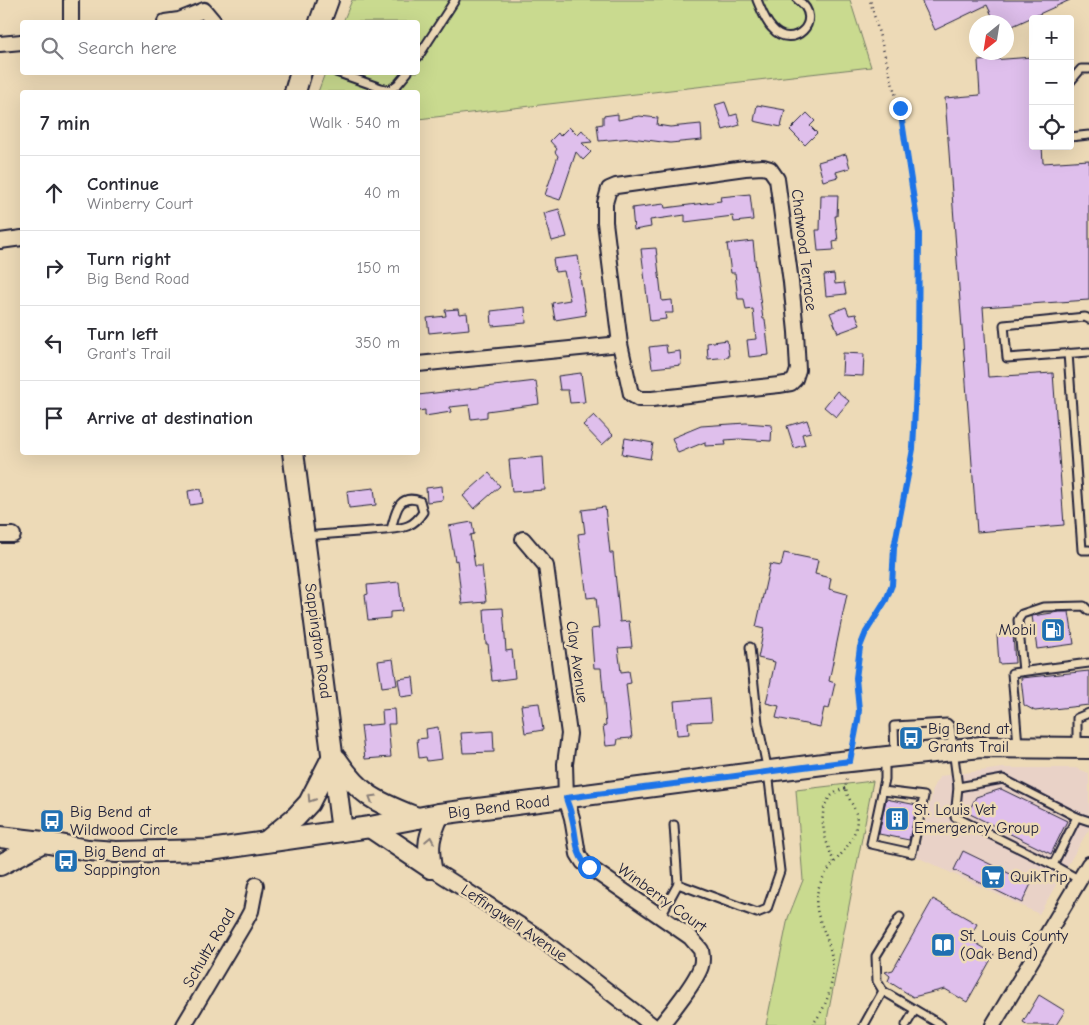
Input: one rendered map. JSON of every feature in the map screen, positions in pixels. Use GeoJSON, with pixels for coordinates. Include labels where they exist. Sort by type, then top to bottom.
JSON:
{"type":"FeatureCollection","features":[{"type":"Feature","properties":{"kind":"main road"},"geometry":{"type":"LineString","coordinates":[[321,20],[328,0]]}},
{"type":"Feature","properties":{"kind":"main road"},"geometry":{"type":"LineString","coordinates":[[296,90],[299,75]]}},
{"type":"Feature","properties":{"kind":"main road","name":"Sappington Road"},"geometry":{"type":"LineString","coordinates":[[293,455],[342,830]]}},
{"type":"Feature","properties":{"kind":"main road","name":"Big Bend Road"},"geometry":{"type":"LineString","coordinates":[[0,837],[88,850],[116,852],[210,850],[370,827],[439,814],[850,761],[981,748],[1083,747]]}},
{"type":"Feature","properties":{"kind":"main road"},"geometry":{"type":"LineString","coordinates":[[265,843],[309,803],[333,756],[349,778],[365,794],[378,802],[417,818]]}},
{"type":"Feature","properties":{"kind":"main road"},"geometry":{"type":"LineString","coordinates":[[431,868],[428,850],[429,837],[439,814]]}},
{"type":"Feature","properties":{"kind":"main road","name":"Leffingwell Avenue"},"geometry":{"type":"LineString","coordinates":[[370,827],[431,868]]}},
{"type":"Feature","properties":{"kind":"main road"},"geometry":{"type":"LineString","coordinates":[[0,865],[43,842]]}},
{"type":"Feature","properties":{"kind":"street"},"geometry":{"type":"LineString","coordinates":[[71,0],[71,20]]}},
{"type":"Feature","properties":{"kind":"street"},"geometry":{"type":"LineString","coordinates":[[179,20],[204,5],[213,20]]}},
{"type":"Feature","properties":{"kind":"street"},"geometry":{"type":"LineString","coordinates":[[0,44],[20,42]]}},
{"type":"Feature","properties":{"kind":"street","name":"Chatwood Terrace"},"geometry":{"type":"LineString","coordinates":[[764,167],[770,169],[776,179],[791,282],[798,370],[795,379],[791,383],[779,385],[639,399],[631,394],[620,344],[605,222],[605,203],[609,189],[616,186],[745,168],[764,167]]}},
{"type":"Feature","properties":{"kind":"street"},"geometry":{"type":"LineString","coordinates":[[0,242],[20,238]]}},
{"type":"Feature","properties":{"kind":"street"},"geometry":{"type":"LineString","coordinates":[[420,364],[620,344]]}},
{"type":"Feature","properties":{"kind":"street","name":"Clay Avenue"},"geometry":{"type":"LineString","coordinates":[[523,539],[546,566],[569,734],[565,764],[566,798]]}},
{"type":"Feature","properties":{"kind":"street","name":"Winberry Court"},"geometry":{"type":"LineString","coordinates":[[566,798],[572,818],[578,854],[583,862],[697,944],[701,950],[702,957],[699,972],[671,1014],[661,1025]]}},
{"type":"Feature","properties":{"kind":"street"},"geometry":{"type":"LineString","coordinates":[[993,1025],[1089,864]]}},
{"type":"Feature","properties":{"kind":"street","name":"Leffingwell Avenue"},"geometry":{"type":"LineString","coordinates":[[431,868],[537,936],[652,1025]]}},
{"type":"Feature","properties":{"kind":"street","name":"Schultz Road"},"geometry":{"type":"LineString","coordinates":[[184,1025],[251,911],[256,885]]}},
{"type":"Feature","properties":{"kind":"lane"},"geometry":{"type":"LineString","coordinates":[[420,54],[455,0]]}},
{"type":"Feature","properties":{"kind":"lane"},"geometry":{"type":"LineString","coordinates":[[757,0],[772,29],[781,35],[790,37],[800,34],[805,30],[809,21],[808,12],[803,3],[798,0]]}},
{"type":"Feature","properties":{"kind":"lane"},"geometry":{"type":"LineString","coordinates":[[1074,77],[1081,69],[1089,68]]}},
{"type":"Feature","properties":{"kind":"lane"},"geometry":{"type":"LineString","coordinates":[[344,75],[390,90],[406,75]]}},
{"type":"Feature","properties":{"kind":"lane"},"geometry":{"type":"LineString","coordinates":[[1074,137],[1089,135]]}},
{"type":"Feature","properties":{"kind":"lane"},"geometry":{"type":"LineString","coordinates":[[1089,319],[1085,317],[1004,325],[1007,358],[1089,352]]}},
{"type":"Feature","properties":{"kind":"lane"},"geometry":{"type":"LineString","coordinates":[[1068,353],[1082,550],[1089,550]]}},
{"type":"Feature","properties":{"kind":"lane"},"geometry":{"type":"LineString","coordinates":[[304,536],[391,529],[407,527],[418,521],[423,512],[420,501],[411,498],[404,500],[396,510],[391,529]]}},
{"type":"Feature","properties":{"kind":"lane"},"geometry":{"type":"LineString","coordinates":[[1023,671],[1018,620],[1022,614],[1043,607],[1084,606],[1089,611]]}},
{"type":"Feature","properties":{"kind":"lane"},"geometry":{"type":"LineString","coordinates":[[678,884],[757,913],[767,909],[780,871],[768,772],[758,723],[750,647]]}},
{"type":"Feature","properties":{"kind":"lane"},"geometry":{"type":"LineString","coordinates":[[1018,747],[1012,673],[1089,663]]}},
{"type":"Feature","properties":{"kind":"lane"},"geometry":{"type":"LineString","coordinates":[[1083,747],[1077,718],[1089,713]]}},
{"type":"Feature","properties":{"kind":"lane"},"geometry":{"type":"LineString","coordinates":[[883,791],[924,796],[912,853],[871,844],[890,757],[893,728],[897,725],[947,723],[950,726],[958,787],[955,817],[1080,880]]}},
{"type":"Feature","properties":{"kind":"lane"},"geometry":{"type":"LineString","coordinates":[[958,787],[1003,779],[1077,817],[1089,821]]}},
{"type":"Feature","properties":{"kind":"lane"},"geometry":{"type":"LineString","coordinates":[[1053,865],[1077,817]]}},
{"type":"Feature","properties":{"kind":"lane"},"geometry":{"type":"LineString","coordinates":[[660,917],[678,884],[674,825]]}},
{"type":"Feature","properties":{"kind":"lane"},"geometry":{"type":"LineString","coordinates":[[900,917],[876,956],[877,981],[883,991],[941,1025]]}},
{"type":"Feature","properties":{"kind":"lane"},"geometry":{"type":"LineString","coordinates":[[864,1025],[883,991]]}},
{"type":"Feature","properties":{"kind":"lane"},"geometry":{"type":"LineString","coordinates":[[906,1025],[915,1010]]}},
{"type":"Feature","properties":{"kind":"path"},"geometry":{"type":"LineString","coordinates":[[812,1025],[819,1017],[830,994],[833,975],[832,958],[816,904],[817,894],[827,869],[844,852],[853,838],[857,825],[857,811],[846,788],[859,715],[856,678],[860,647],[866,632],[886,600],[892,585],[894,548],[913,449],[918,348],[919,233],[900,108],[870,0]]}},
{"type":"Feature","properties":{"kind":"path"},"geometry":{"type":"LineString","coordinates":[[834,862],[825,842],[822,825],[825,808],[831,796],[837,790],[846,788]]}},
{"type":"Feature","properties":{"kind":"shaded area"},"geometry":{"type":"Polygon","coordinates":[[[1003,768],[1076,768],[1089,773],[1089,829],[1039,914],[917,857],[934,785],[940,776],[1003,768]]]}},
{"type":"Feature","properties":{"kind":"green space"},"geometry":{"type":"Polygon","coordinates":[[[352,0],[850,0],[871,67],[420,119],[420,90],[319,90],[324,75],[420,75],[420,20],[344,20],[352,0]]]}},
{"type":"Feature","properties":{"kind":"green space"},"geometry":{"type":"Polygon","coordinates":[[[873,781],[826,1025],[766,1025],[788,918],[803,880],[796,790],[873,781]]]}},
{"type":"Feature","properties":{"kind":"building"},"geometry":{"type":"Polygon","coordinates":[[[921,0],[1070,0],[1037,15],[1029,15],[1029,19],[1014,25],[1014,15],[992,15],[987,5],[935,30],[921,0]]]}},
{"type":"Feature","properties":{"kind":"building"},"geometry":{"type":"Polygon","coordinates":[[[1029,57],[1029,150],[1042,150],[1043,163],[1089,160],[1089,300],[983,307],[988,377],[1053,373],[1064,525],[977,532],[945,98],[980,95],[978,61],[1014,60],[1014,58],[1029,57]]]}},
{"type":"Feature","properties":{"kind":"building"},"geometry":{"type":"Polygon","coordinates":[[[725,102],[730,116],[737,114],[740,125],[723,130],[715,105],[725,102]]]}},
{"type":"Feature","properties":{"kind":"building"},"geometry":{"type":"Polygon","coordinates":[[[757,105],[785,110],[781,127],[754,121],[757,105]]]}},
{"type":"Feature","properties":{"kind":"building"},"geometry":{"type":"Polygon","coordinates":[[[807,113],[815,121],[810,126],[817,133],[805,145],[790,130],[807,113]]]}},
{"type":"Feature","properties":{"kind":"building"},"geometry":{"type":"Polygon","coordinates":[[[618,114],[618,120],[639,116],[658,118],[657,125],[670,127],[701,124],[702,140],[670,143],[631,138],[599,141],[597,125],[603,124],[603,116],[618,114]]]}},
{"type":"Feature","properties":{"kind":"building"},"geometry":{"type":"Polygon","coordinates":[[[569,127],[577,135],[582,130],[592,142],[582,143],[591,152],[583,160],[576,152],[560,200],[545,195],[558,156],[555,152],[557,149],[550,141],[558,133],[560,136],[569,127]]]}},
{"type":"Feature","properties":{"kind":"building"},"geometry":{"type":"Polygon","coordinates":[[[846,154],[850,168],[836,172],[838,177],[823,181],[818,162],[846,154]]]}},
{"type":"Feature","properties":{"kind":"building"},"geometry":{"type":"Polygon","coordinates":[[[750,194],[753,220],[734,222],[733,216],[685,222],[685,215],[650,220],[651,227],[634,230],[632,208],[664,204],[665,208],[721,201],[720,197],[750,194]]]}},
{"type":"Feature","properties":{"kind":"building"},"geometry":{"type":"Polygon","coordinates":[[[821,195],[838,195],[837,216],[835,216],[838,241],[833,242],[834,250],[818,251],[816,230],[820,230],[821,195]]]}},
{"type":"Feature","properties":{"kind":"building"},"geometry":{"type":"Polygon","coordinates":[[[559,209],[567,237],[552,241],[544,213],[559,209]]]}},
{"type":"Feature","properties":{"kind":"building"},"geometry":{"type":"Polygon","coordinates":[[[753,241],[769,355],[749,357],[747,340],[756,339],[753,309],[746,310],[744,299],[738,299],[735,273],[731,273],[727,244],[753,241]]]}},
{"type":"Feature","properties":{"kind":"building"},"geometry":{"type":"Polygon","coordinates":[[[656,248],[662,301],[672,300],[673,313],[665,313],[666,319],[650,321],[641,249],[656,248]]]}},
{"type":"Feature","properties":{"kind":"building"},"geometry":{"type":"Polygon","coordinates":[[[578,256],[586,315],[555,320],[552,303],[570,300],[564,271],[555,272],[553,259],[578,256]]]}},
{"type":"Feature","properties":{"kind":"building"},"geometry":{"type":"Polygon","coordinates":[[[834,274],[835,284],[844,283],[846,294],[826,296],[824,275],[834,274]]]}},
{"type":"Feature","properties":{"kind":"building"},"geometry":{"type":"Polygon","coordinates":[[[525,307],[526,323],[492,326],[491,311],[525,307]]]}},
{"type":"Feature","properties":{"kind":"building"},"geometry":{"type":"Polygon","coordinates":[[[846,307],[849,315],[856,314],[860,325],[838,333],[830,313],[846,307]]]}},
{"type":"Feature","properties":{"kind":"building"},"geometry":{"type":"Polygon","coordinates":[[[458,309],[459,314],[467,313],[469,329],[429,333],[427,318],[446,316],[445,310],[458,309]]]}},
{"type":"Feature","properties":{"kind":"building"},"geometry":{"type":"Polygon","coordinates":[[[727,340],[729,357],[708,359],[707,343],[727,340]]]}},
{"type":"Feature","properties":{"kind":"building"},"geometry":{"type":"Polygon","coordinates":[[[666,345],[667,353],[680,351],[681,365],[652,368],[649,347],[666,345]]]}},
{"type":"Feature","properties":{"kind":"building"},"geometry":{"type":"Polygon","coordinates":[[[843,353],[864,354],[863,376],[842,375],[843,353]]]}},
{"type":"Feature","properties":{"kind":"building"},"geometry":{"type":"Polygon","coordinates":[[[581,373],[585,402],[570,403],[568,390],[560,390],[558,376],[581,373]]]}},
{"type":"Feature","properties":{"kind":"building"},"geometry":{"type":"Polygon","coordinates":[[[536,381],[539,404],[487,411],[487,417],[471,419],[469,405],[450,407],[451,412],[425,416],[425,410],[420,411],[420,395],[536,381]]]}},
{"type":"Feature","properties":{"kind":"building"},"geometry":{"type":"Polygon","coordinates":[[[837,391],[849,401],[836,417],[824,407],[837,391]]]}},
{"type":"Feature","properties":{"kind":"building"},"geometry":{"type":"Polygon","coordinates":[[[594,415],[613,435],[602,445],[583,425],[594,415]]]}},
{"type":"Feature","properties":{"kind":"building"},"geometry":{"type":"Polygon","coordinates":[[[807,420],[811,432],[802,434],[805,445],[794,448],[787,426],[807,420]]]}},
{"type":"Feature","properties":{"kind":"building"},"geometry":{"type":"Polygon","coordinates":[[[746,423],[772,425],[771,441],[725,440],[726,445],[705,446],[705,442],[678,453],[672,438],[701,426],[746,423]]]}},
{"type":"Feature","properties":{"kind":"building"},"geometry":{"type":"Polygon","coordinates":[[[625,438],[653,443],[650,459],[622,454],[625,438]]]}},
{"type":"Feature","properties":{"kind":"building"},"geometry":{"type":"Polygon","coordinates":[[[543,457],[545,490],[512,492],[509,460],[543,457]]]}},
{"type":"Feature","properties":{"kind":"building"},"geometry":{"type":"Polygon","coordinates":[[[489,473],[500,486],[474,509],[463,496],[489,473]]]}},
{"type":"Feature","properties":{"kind":"building"},"geometry":{"type":"Polygon","coordinates":[[[442,486],[443,500],[427,502],[426,488],[442,486]]]}},
{"type":"Feature","properties":{"kind":"building"},"geometry":{"type":"Polygon","coordinates":[[[374,488],[376,505],[349,508],[347,491],[374,488]]]}},
{"type":"Feature","properties":{"kind":"building"},"geometry":{"type":"Polygon","coordinates":[[[201,489],[203,503],[190,505],[188,491],[201,489]]]}},
{"type":"Feature","properties":{"kind":"building"},"geometry":{"type":"Polygon","coordinates":[[[605,507],[610,553],[613,553],[620,622],[629,621],[632,647],[618,648],[621,672],[629,671],[631,683],[626,684],[632,738],[618,739],[617,745],[606,746],[603,726],[606,725],[601,668],[594,668],[591,629],[599,628],[596,597],[587,598],[578,534],[585,533],[582,510],[605,507]]]}},
{"type":"Feature","properties":{"kind":"building"},"geometry":{"type":"Polygon","coordinates":[[[472,522],[474,534],[470,535],[475,566],[482,566],[486,602],[462,604],[457,560],[455,561],[449,526],[472,522]]]}},
{"type":"Feature","properties":{"kind":"building"},"geometry":{"type":"Polygon","coordinates":[[[784,553],[818,560],[815,574],[831,578],[829,589],[847,594],[829,681],[835,683],[829,709],[824,708],[820,727],[776,718],[779,706],[766,703],[775,662],[758,658],[764,629],[756,627],[770,564],[781,566],[784,553]]]}},
{"type":"Feature","properties":{"kind":"building"},"geometry":{"type":"Polygon","coordinates":[[[399,582],[402,611],[390,612],[390,618],[368,620],[365,595],[368,594],[367,585],[399,582]]]}},
{"type":"Feature","properties":{"kind":"building"},"geometry":{"type":"Polygon","coordinates":[[[503,608],[506,651],[512,650],[515,678],[492,681],[488,644],[486,644],[484,609],[503,608]]]}},
{"type":"Feature","properties":{"kind":"building","name":"Mobil"},"geometry":{"type":"Polygon","coordinates":[[[1069,612],[1074,644],[1037,649],[1032,616],[1069,612]]]}},
{"type":"Feature","properties":{"kind":"building"},"geometry":{"type":"Polygon","coordinates":[[[1013,634],[1015,663],[999,664],[997,635],[1013,634]]]}},
{"type":"Feature","properties":{"kind":"building"},"geometry":{"type":"Polygon","coordinates":[[[393,659],[397,685],[382,687],[378,661],[393,659]]]}},
{"type":"Feature","properties":{"kind":"building"},"geometry":{"type":"Polygon","coordinates":[[[1089,671],[1089,705],[1035,711],[1024,705],[1021,678],[1089,671]]]}},
{"type":"Feature","properties":{"kind":"building"},"geometry":{"type":"Polygon","coordinates":[[[413,677],[415,695],[401,697],[398,679],[413,677]]]}},
{"type":"Feature","properties":{"kind":"building"},"geometry":{"type":"Polygon","coordinates":[[[710,698],[712,721],[688,722],[689,734],[677,735],[674,701],[710,698]]]}},
{"type":"Feature","properties":{"kind":"building"},"geometry":{"type":"Polygon","coordinates":[[[539,703],[543,730],[525,733],[521,705],[539,703]]]}},
{"type":"Feature","properties":{"kind":"building"},"geometry":{"type":"Polygon","coordinates":[[[394,709],[395,724],[388,724],[391,757],[365,759],[361,726],[383,724],[382,710],[394,709]]]}},
{"type":"Feature","properties":{"kind":"building"},"geometry":{"type":"Polygon","coordinates":[[[438,727],[442,759],[427,761],[426,757],[419,758],[417,739],[427,738],[426,729],[438,727]]]}},
{"type":"Feature","properties":{"kind":"building"},"geometry":{"type":"Polygon","coordinates":[[[493,731],[494,752],[463,753],[461,733],[493,731]]]}},
{"type":"Feature","properties":{"kind":"building","name":"QuikTrip"},"geometry":{"type":"Polygon","coordinates":[[[1001,789],[1067,821],[1051,854],[968,813],[976,797],[1001,789]]]}},
{"type":"Feature","properties":{"kind":"building","name":"St. Louis Vet Emergency Group"},"geometry":{"type":"Polygon","coordinates":[[[886,799],[917,805],[909,840],[879,834],[886,799]]]}},
{"type":"Feature","properties":{"kind":"building","name":"QuikTrip"},"geometry":{"type":"Polygon","coordinates":[[[963,851],[1031,884],[1022,903],[954,870],[963,851]]]}},
{"type":"Feature","properties":{"kind":"building","name":"St. Louis County (Oak Bend)"},"geometry":{"type":"Polygon","coordinates":[[[933,899],[977,924],[969,939],[994,954],[967,1002],[945,989],[913,997],[888,981],[890,976],[885,972],[893,970],[933,899]]]}},
{"type":"Feature","properties":{"kind":"building"},"geometry":{"type":"Polygon","coordinates":[[[1039,995],[1065,1011],[1056,1025],[1028,1025],[1023,1022],[1039,995]]]}},
{"type":"Feature","properties":{"kind":"place","name":"Mobil"},"geometry":{"type":"Point","coordinates":[1053,630]}},
{"type":"Feature","properties":{"kind":"place","name":"Big Bend at Grants Trail"},"geometry":{"type":"Point","coordinates":[911,738]}},
{"type":"Feature","properties":{"kind":"place","name":"St. Louis Vet Emergency Group"},"geometry":{"type":"Point","coordinates":[897,819]}},
{"type":"Feature","properties":{"kind":"place","name":"Big Bend at Wildwood Circle"},"geometry":{"type":"Point","coordinates":[52,821]}},
{"type":"Feature","properties":{"kind":"place","name":"Big Bend at Sappington"},"geometry":{"type":"Point","coordinates":[66,861]}},
{"type":"Feature","properties":{"kind":"place","name":"QuikTrip"},"geometry":{"type":"Point","coordinates":[993,877]}},
{"type":"Feature","properties":{"kind":"place","name":"St. Louis County (Oak Bend)"},"geometry":{"type":"Point","coordinates":[943,945]}},
{"type":"Feature","properties":{"kind":"route"},"geometry":{"type":"LineString","coordinates":[[589,867],[578,854],[572,818],[566,798],[850,761],[859,710],[856,665],[866,632],[886,600],[892,585],[894,548],[913,449],[918,348],[919,233],[900,108]]}}]}
